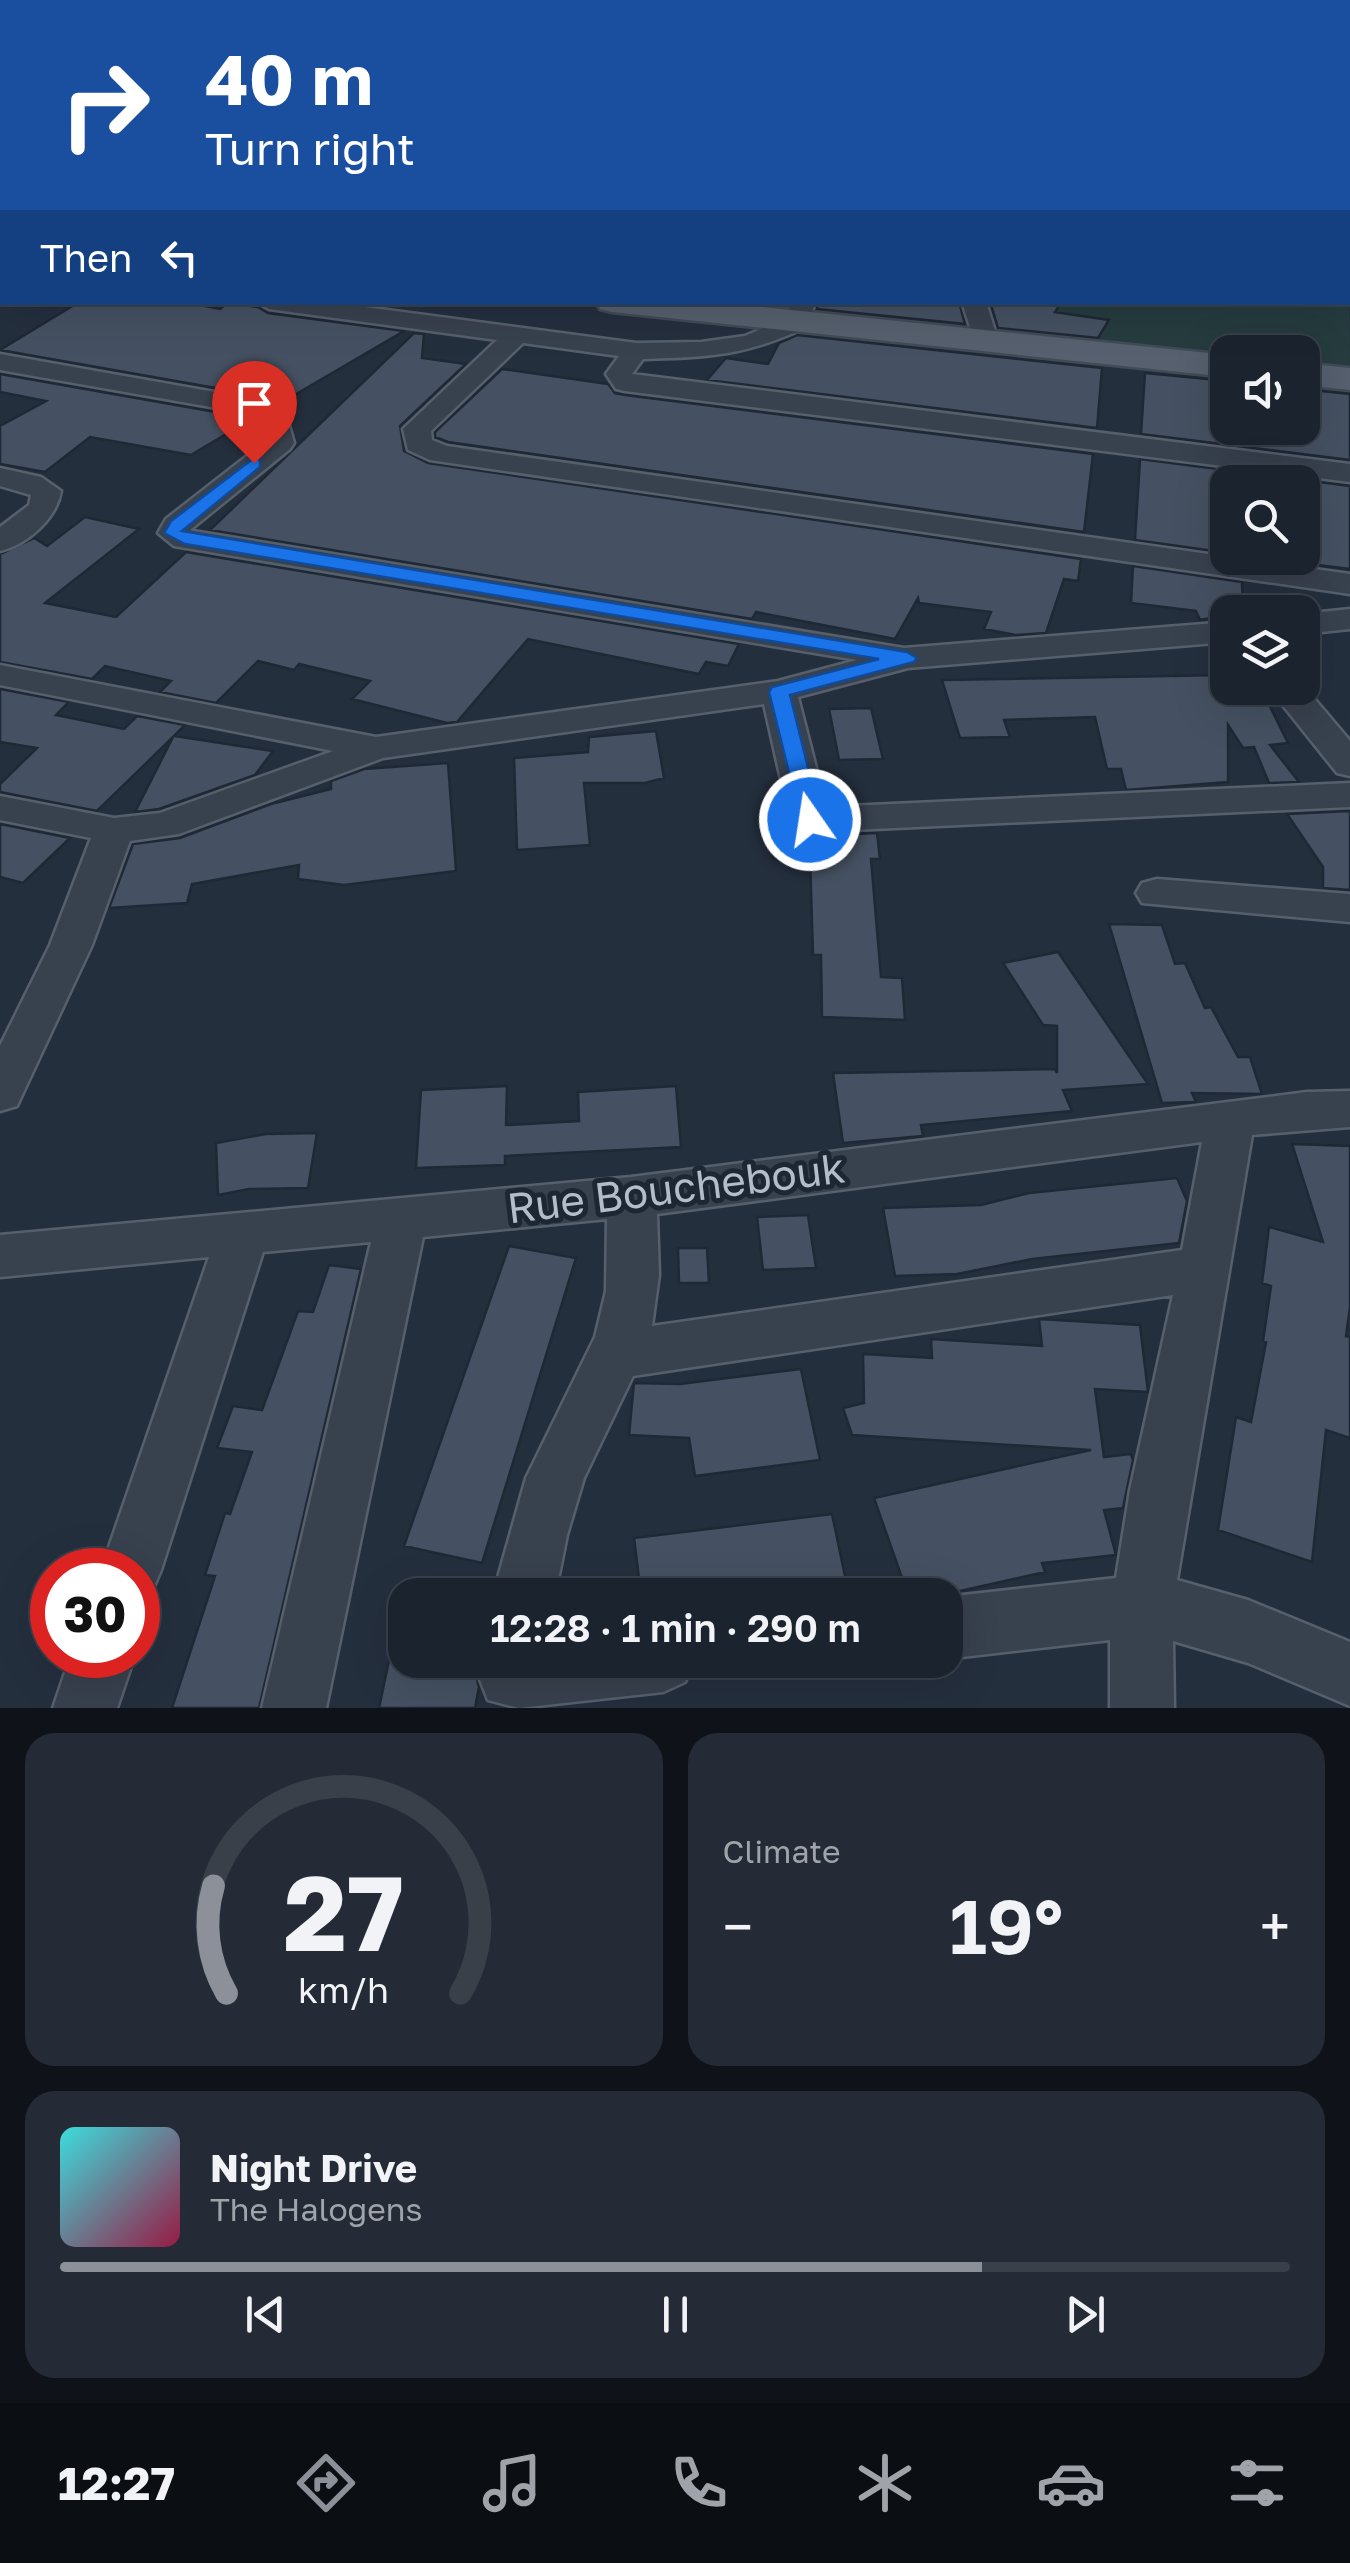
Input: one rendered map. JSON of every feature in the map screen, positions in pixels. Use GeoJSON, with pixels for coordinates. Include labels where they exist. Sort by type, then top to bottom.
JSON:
{"type":"FeatureCollection","features":[{"type":"Feature","properties":{"kind":"main road"},"geometry":{"type":"LineString","coordinates":[[669,305],[801,312],[985,341],[1210,364]]}},
{"type":"Feature","properties":{"kind":"main road"},"geometry":{"type":"LineString","coordinates":[[1320,376],[1350,379]]}},
{"type":"Feature","properties":{"kind":"street"},"geometry":{"type":"LineString","coordinates":[[290,305],[636,352],[701,350],[751,343],[801,312]]}},
{"type":"Feature","properties":{"kind":"street"},"geometry":{"type":"LineString","coordinates":[[975,305],[985,341]]}},
{"type":"Feature","properties":{"kind":"street"},"geometry":{"type":"LineString","coordinates":[[515,337],[417,430],[418,444],[460,457],[1350,584]]}},
{"type":"Feature","properties":{"kind":"street"},"geometry":{"type":"LineString","coordinates":[[636,352],[619,374],[625,383],[1350,473]]}},
{"type":"Feature","properties":{"kind":"street"},"geometry":{"type":"LineString","coordinates":[[0,362],[227,402],[255,411],[278,428],[280,443],[177,524],[173,533],[185,539],[907,658]]}},
{"type":"Feature","properties":{"kind":"street"},"geometry":{"type":"LineString","coordinates":[[0,477],[31,483],[46,492],[43,510],[0,542]]}},
{"type":"Feature","properties":{"kind":"street"},"geometry":{"type":"LineString","coordinates":[[1320,622],[1350,619]]}},
{"type":"Feature","properties":{"kind":"street"},"geometry":{"type":"LineString","coordinates":[[0,808],[114,830],[165,825],[376,748],[779,692],[907,658],[1210,633]]}},
{"type":"Feature","properties":{"kind":"street"},"geometry":{"type":"LineString","coordinates":[[0,675],[376,748]]}},
{"type":"Feature","properties":{"kind":"street"},"geometry":{"type":"LineString","coordinates":[[779,692],[810,820],[1350,795]]}},
{"type":"Feature","properties":{"kind":"street"},"geometry":{"type":"LineString","coordinates":[[1301,705],[1350,766]]}},
{"type":"Feature","properties":{"kind":"street"},"geometry":{"type":"LineString","coordinates":[[0,1093],[17,1024],[72,945],[114,830]]}},
{"type":"Feature","properties":{"kind":"street"},"geometry":{"type":"LineString","coordinates":[[1157,894],[1350,908]]}},
{"type":"Feature","properties":{"kind":"street","name":"Rue Bouchebouk"},"geometry":{"type":"LineString","coordinates":[[0,1256],[630,1197],[1307,1110],[1350,1110]]}},
{"type":"Feature","properties":{"kind":"street"},"geometry":{"type":"LineString","coordinates":[[1142,1708],[1142,1606],[1151,1528],[1206,1268],[1230,1121]]}},
{"type":"Feature","properties":{"kind":"street"},"geometry":{"type":"LineString","coordinates":[[527,1578],[548,1493],[616,1355],[631,1300],[630,1197]]}},
{"type":"Feature","properties":{"kind":"street"},"geometry":{"type":"LineString","coordinates":[[294,1708],[402,1217]]}},
{"type":"Feature","properties":{"kind":"street"},"geometry":{"type":"LineString","coordinates":[[139,1548],[244,1234]]}},
{"type":"Feature","properties":{"kind":"street"},"geometry":{"type":"LineString","coordinates":[[616,1355],[1206,1268]]}},
{"type":"Feature","properties":{"kind":"street"},"geometry":{"type":"LineString","coordinates":[[963,1626],[1142,1606],[1220,1620],[1350,1674]]}},
{"type":"Feature","properties":{"kind":"street"},"geometry":{"type":"LineString","coordinates":[[86,1708],[96,1678]]}},
{"type":"Feature","properties":{"kind":"street"},"geometry":{"type":"LineString","coordinates":[[510,1682],[538,1678]]}},
{"type":"Feature","properties":{"kind":"green space"},"geometry":{"type":"Polygon","coordinates":[[[988,305],[1350,305],[1350,367],[1320,364],[1320,335],[1210,335],[1210,353],[995,331],[988,305]]]}},
{"type":"Feature","properties":{"kind":"building"},"geometry":{"type":"Polygon","coordinates":[[[74,305],[199,305],[220,309],[225,305],[243,305],[268,313],[404,331],[274,407],[238,392],[0,350],[74,305]]]}},
{"type":"Feature","properties":{"kind":"building"},"geometry":{"type":"Polygon","coordinates":[[[818,305],[960,305],[965,324],[817,309],[818,305]]]}},
{"type":"Feature","properties":{"kind":"building"},"geometry":{"type":"Polygon","coordinates":[[[991,305],[1059,306],[1055,312],[1109,320],[1098,338],[998,328],[991,305]]]}},
{"type":"Feature","properties":{"kind":"building"},"geometry":{"type":"Polygon","coordinates":[[[414,333],[424,334],[422,358],[466,364],[400,426],[404,451],[428,463],[1081,559],[1078,581],[1064,579],[1046,633],[1016,635],[984,629],[991,612],[919,603],[918,598],[895,639],[756,612],[752,619],[210,530],[414,333]]]}},
{"type":"Feature","properties":{"kind":"building"},"geometry":{"type":"Polygon","coordinates":[[[797,335],[1102,368],[1097,428],[707,380],[726,358],[768,364],[779,343],[797,335]]]}},
{"type":"Feature","properties":{"kind":"building"},"geometry":{"type":"Polygon","coordinates":[[[502,369],[608,384],[615,393],[625,395],[1093,454],[1084,532],[448,442],[435,437],[435,432],[502,369]]]}},
{"type":"Feature","properties":{"kind":"building"},"geometry":{"type":"Polygon","coordinates":[[[1145,373],[1210,379],[1210,443],[1141,434],[1145,373]]]}},
{"type":"Feature","properties":{"kind":"building"},"geometry":{"type":"Polygon","coordinates":[[[0,374],[221,413],[246,422],[191,455],[90,437],[45,472],[0,464],[0,426],[46,401],[0,392],[0,374]]]}},
{"type":"Feature","properties":{"kind":"building"},"geometry":{"type":"Polygon","coordinates":[[[1320,391],[1350,394],[1350,460],[1229,445],[1320,445],[1320,391]]]}},
{"type":"Feature","properties":{"kind":"building"},"geometry":{"type":"Polygon","coordinates":[[[1140,459],[1210,468],[1210,550],[1135,540],[1140,459]]]}},
{"type":"Feature","properties":{"kind":"building"},"geometry":{"type":"Polygon","coordinates":[[[1320,482],[1350,486],[1350,569],[1320,565],[1320,482]]]}},
{"type":"Feature","properties":{"kind":"building"},"geometry":{"type":"Polygon","coordinates":[[[85,517],[139,529],[45,603],[116,617],[186,552],[739,644],[728,666],[706,662],[699,674],[528,639],[457,722],[447,723],[352,699],[370,681],[299,664],[294,670],[258,661],[216,703],[160,692],[171,681],[105,666],[92,679],[0,662],[0,554],[34,538],[47,546],[85,517]]]}},
{"type":"Feature","properties":{"kind":"building"},"geometry":{"type":"Polygon","coordinates":[[[1133,566],[1242,582],[1242,595],[1210,595],[1210,618],[1200,620],[1196,611],[1131,603],[1133,566]]]}},
{"type":"Feature","properties":{"kind":"building"},"geometry":{"type":"Polygon","coordinates":[[[1210,675],[1210,705],[1269,705],[1288,743],[1270,745],[1299,782],[1269,783],[1254,747],[1243,748],[1228,725],[1228,782],[1126,790],[1121,769],[1107,769],[1095,717],[1004,720],[1010,737],[960,738],[942,680],[1210,675]]]}},
{"type":"Feature","properties":{"kind":"building"},"geometry":{"type":"Polygon","coordinates":[[[0,689],[69,702],[56,715],[124,729],[137,716],[185,725],[174,736],[273,751],[255,775],[159,809],[135,812],[173,737],[97,811],[0,792],[0,784],[37,748],[0,742],[0,689]]]}},
{"type":"Feature","properties":{"kind":"building"},"geometry":{"type":"Polygon","coordinates":[[[871,708],[883,759],[839,760],[829,709],[871,708]]]}},
{"type":"Feature","properties":{"kind":"building"},"geometry":{"type":"Polygon","coordinates":[[[656,731],[664,778],[645,783],[584,783],[590,845],[517,850],[514,758],[588,752],[589,737],[656,731]]]}},
{"type":"Feature","properties":{"kind":"building"},"geometry":{"type":"Polygon","coordinates":[[[448,763],[456,871],[344,885],[298,879],[299,865],[192,884],[187,903],[109,908],[133,844],[180,838],[271,804],[331,789],[331,781],[364,769],[448,763]]]}},
{"type":"Feature","properties":{"kind":"building"},"geometry":{"type":"Polygon","coordinates":[[[1350,811],[1350,890],[1323,888],[1323,867],[1287,814],[1350,811]]]}},
{"type":"Feature","properties":{"kind":"building"},"geometry":{"type":"Polygon","coordinates":[[[0,824],[70,838],[23,883],[0,877],[0,824]]]}},
{"type":"Feature","properties":{"kind":"building"},"geometry":{"type":"Polygon","coordinates":[[[771,827],[790,827],[810,836],[877,833],[880,859],[871,859],[881,977],[902,978],[905,1020],[822,1017],[821,955],[813,955],[810,858],[773,858],[771,827]]]}},
{"type":"Feature","properties":{"kind":"building"},"geometry":{"type":"Polygon","coordinates":[[[1109,924],[1162,925],[1175,964],[1185,963],[1205,1008],[1211,1007],[1238,1057],[1250,1057],[1262,1094],[1192,1093],[1196,1102],[1162,1103],[1109,924]]]}},
{"type":"Feature","properties":{"kind":"building"},"geometry":{"type":"Polygon","coordinates":[[[1058,952],[1148,1084],[1063,1090],[1072,1111],[921,1125],[923,1136],[843,1143],[833,1073],[1055,1069],[1057,1073],[1057,1026],[1043,1025],[1003,963],[1058,952]]]}},
{"type":"Feature","properties":{"kind":"building"},"geometry":{"type":"Polygon","coordinates":[[[507,1086],[506,1125],[579,1121],[578,1092],[676,1086],[681,1147],[505,1156],[505,1165],[416,1168],[421,1090],[507,1086]]]}},
{"type":"Feature","properties":{"kind":"building"},"geometry":{"type":"Polygon","coordinates":[[[317,1133],[308,1188],[249,1189],[218,1195],[216,1143],[266,1134],[317,1133]]]}},
{"type":"Feature","properties":{"kind":"building"},"geometry":{"type":"Polygon","coordinates":[[[1292,1144],[1350,1146],[1350,1307],[1346,1336],[1350,1337],[1350,1438],[1326,1430],[1312,1562],[1218,1530],[1236,1417],[1251,1422],[1266,1342],[1263,1341],[1271,1286],[1262,1283],[1269,1227],[1323,1242],[1292,1144]]]}},
{"type":"Feature","properties":{"kind":"building"},"geometry":{"type":"Polygon","coordinates":[[[1177,1178],[1187,1201],[1179,1243],[1032,1259],[957,1274],[895,1276],[883,1208],[981,1205],[1029,1193],[1177,1178]]]}},
{"type":"Feature","properties":{"kind":"building"},"geometry":{"type":"Polygon","coordinates":[[[808,1215],[816,1268],[763,1270],[757,1217],[808,1215]]]}},
{"type":"Feature","properties":{"kind":"building"},"geometry":{"type":"Polygon","coordinates":[[[509,1246],[576,1258],[482,1563],[404,1546],[509,1246]]]}},
{"type":"Feature","properties":{"kind":"building"},"geometry":{"type":"Polygon","coordinates":[[[678,1248],[707,1248],[709,1283],[679,1283],[678,1248]]]}},
{"type":"Feature","properties":{"kind":"building"},"geometry":{"type":"Polygon","coordinates":[[[329,1265],[361,1269],[259,1708],[172,1708],[215,1576],[205,1575],[225,1513],[230,1514],[252,1452],[217,1448],[233,1406],[262,1410],[298,1311],[313,1312],[329,1265]]]}},
{"type":"Feature","properties":{"kind":"building"},"geometry":{"type":"Polygon","coordinates":[[[1039,1319],[1140,1325],[1148,1392],[1095,1389],[1104,1457],[1131,1454],[1133,1460],[1123,1508],[1104,1510],[1116,1555],[1042,1563],[1045,1572],[963,1590],[963,1578],[902,1578],[874,1498],[1091,1450],[852,1435],[843,1408],[864,1403],[863,1354],[932,1358],[931,1339],[1042,1346],[1039,1319]]]}},
{"type":"Feature","properties":{"kind":"building"},"geometry":{"type":"Polygon","coordinates":[[[801,1369],[820,1460],[695,1476],[689,1438],[629,1435],[634,1383],[680,1384],[801,1369]]]}},
{"type":"Feature","properties":{"kind":"building"},"geometry":{"type":"Polygon","coordinates":[[[832,1514],[845,1578],[639,1578],[634,1538],[832,1514]]]}},
{"type":"Feature","properties":{"kind":"building"},"geometry":{"type":"Polygon","coordinates":[[[388,1665],[388,1678],[477,1678],[479,1687],[475,1708],[379,1708],[388,1665]]]}},
{"type":"Feature","properties":{"kind":"route"},"geometry":{"type":"LineString","coordinates":[[254,463],[177,524],[173,533],[185,539],[907,658],[779,692],[810,820]]}}]}
